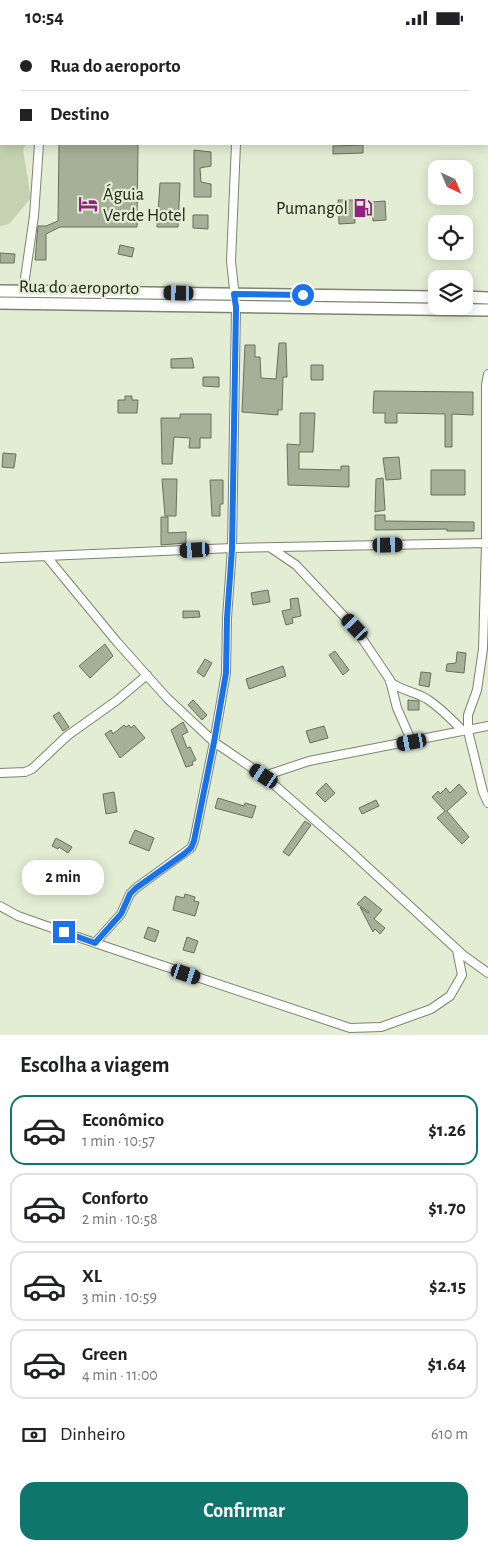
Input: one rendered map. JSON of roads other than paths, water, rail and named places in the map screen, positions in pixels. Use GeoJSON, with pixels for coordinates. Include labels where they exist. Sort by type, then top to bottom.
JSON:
{"type":"FeatureCollection","features":[{"type":"Feature","properties":{"kind":"main road","name":"Rua do aeroporto"},"geometry":{"type":"LineString","coordinates":[[0,291],[428,297]]}},
{"type":"Feature","properties":{"kind":"main road"},"geometry":{"type":"LineString","coordinates":[[473,297],[488,297]]}},
{"type":"Feature","properties":{"kind":"main road","name":"Rua do aeroporto"},"geometry":{"type":"LineString","coordinates":[[0,303],[488,310]]}},
{"type":"Feature","properties":{"kind":"street"},"geometry":{"type":"LineString","coordinates":[[23,292],[34,216],[40,145]]}},
{"type":"Feature","properties":{"kind":"street"},"geometry":{"type":"LineString","coordinates":[[95,943],[121,914],[130,894],[136,888],[191,848],[214,742],[226,673],[227,618],[232,549],[236,307],[232,261],[236,145]]}},
{"type":"Feature","properties":{"kind":"street"},"geometry":{"type":"LineString","coordinates":[[488,374],[486,385],[487,543],[482,649],[477,690],[468,715],[466,731],[483,792],[488,803]]}},
{"type":"Feature","properties":{"kind":"street"},"geometry":{"type":"LineString","coordinates":[[0,558],[232,549],[487,543]]}},
{"type":"Feature","properties":{"kind":"street"},"geometry":{"type":"LineString","coordinates":[[270,548],[296,565],[355,627],[390,683],[397,708],[412,742]]}},
{"type":"Feature","properties":{"kind":"street"},"geometry":{"type":"LineString","coordinates":[[47,557],[167,698],[214,742],[264,776],[349,850],[457,949],[488,973]]}},
{"type":"Feature","properties":{"kind":"street"},"geometry":{"type":"LineString","coordinates":[[0,773],[25,772],[32,769],[67,736],[116,701],[147,675]]}},
{"type":"Feature","properties":{"kind":"street"},"geometry":{"type":"LineString","coordinates":[[390,683],[402,691],[425,698],[444,711],[466,731]]}},
{"type":"Feature","properties":{"kind":"street"},"geometry":{"type":"LineString","coordinates":[[264,776],[309,761],[488,726]]}},
{"type":"Feature","properties":{"kind":"street"},"geometry":{"type":"LineString","coordinates":[[0,906],[18,915],[95,943],[350,1028],[381,1027],[431,1009],[450,996],[462,975],[462,966],[457,949]]}},
{"type":"Feature","properties":{"kind":"place","name":"Águia Verde Hotel"},"geometry":{"type":"Point","coordinates":[88,204]}},
{"type":"Feature","properties":{"kind":"place","name":"Pumangol"},"geometry":{"type":"Point","coordinates":[363,208]}}]}
